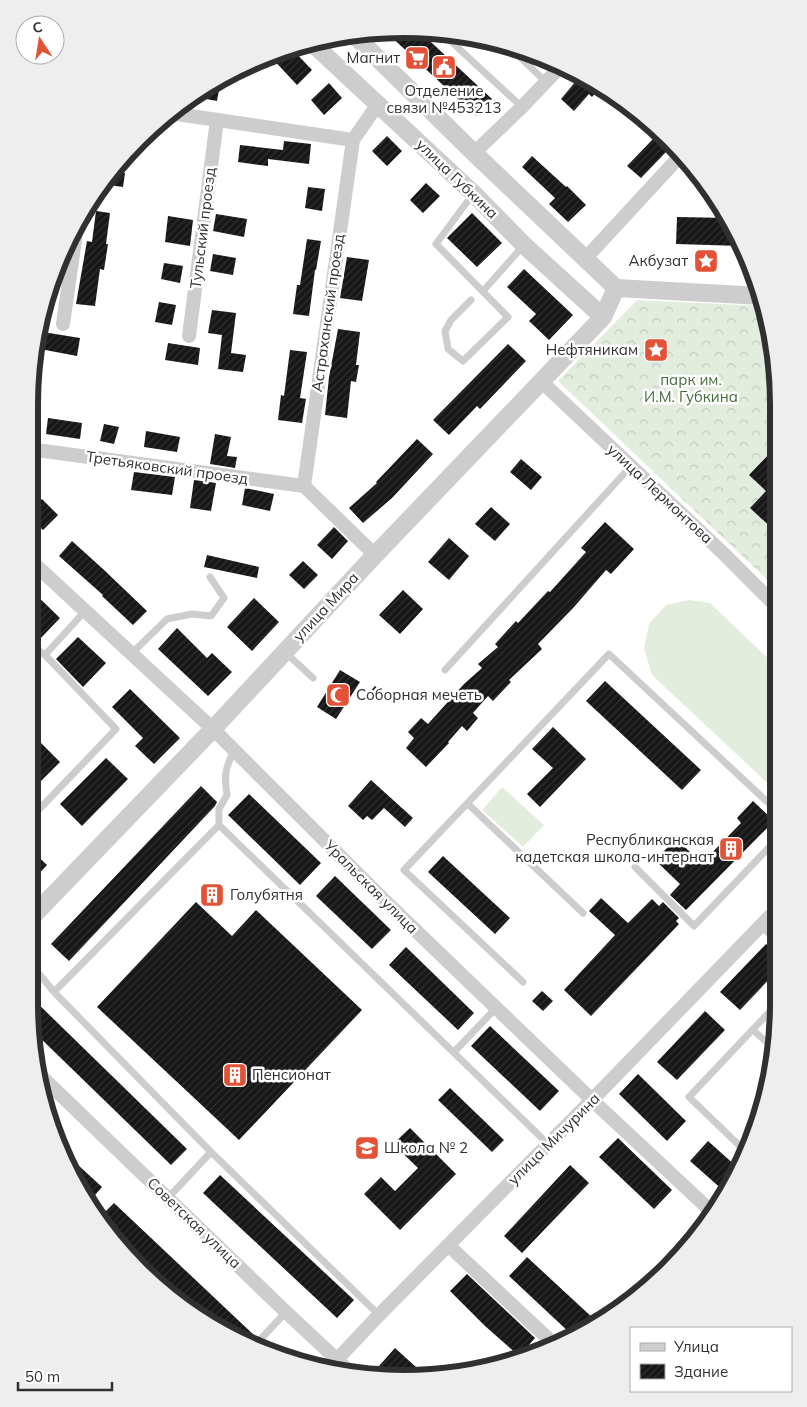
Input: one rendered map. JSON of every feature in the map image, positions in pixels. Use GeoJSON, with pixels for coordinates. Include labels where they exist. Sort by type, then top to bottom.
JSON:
{"type":"FeatureCollection","features":[{"type":"Feature","properties":{"kind":"street","name":"улица Губкина"},"geometry":{"type":"LineString","coordinates":[[360,41],[616,288]]}},
{"type":"Feature","properties":{"kind":"street","name":"улица Губкина"},"geometry":{"type":"LineString","coordinates":[[318,48],[474,194],[524,245],[603,317]]}},
{"type":"Feature","properties":{"kind":"street"},"geometry":{"type":"LineString","coordinates":[[474,153],[556,71]]}},
{"type":"Feature","properties":{"kind":"street"},"geometry":{"type":"LineString","coordinates":[[179,114],[353,140],[378,104]]}},
{"type":"Feature","properties":{"kind":"street","name":"Тульский проезд"},"geometry":{"type":"LineString","coordinates":[[189,336],[217,120]]}},
{"type":"Feature","properties":{"kind":"street","name":"Астраханский проезд"},"geometry":{"type":"LineString","coordinates":[[304,486],[353,140]]}},
{"type":"Feature","properties":{"kind":"street"},"geometry":{"type":"LineString","coordinates":[[585,259],[677,160]]}},
{"type":"Feature","properties":{"kind":"street"},"geometry":{"type":"LineString","coordinates":[[63,324],[75,243]]}},
{"type":"Feature","properties":{"kind":"street"},"geometry":{"type":"LineString","coordinates":[[616,288],[753,296]]}},
{"type":"Feature","properties":{"kind":"street","name":"улица Мира"},"geometry":{"type":"LineString","coordinates":[[38,911],[603,317],[616,288]]}},
{"type":"Feature","properties":{"kind":"street","name":"улица Лермонтова"},"geometry":{"type":"LineString","coordinates":[[542,382],[770,600]]}},
{"type":"Feature","properties":{"kind":"street","name":"Третьяковский проезд"},"geometry":{"type":"LineString","coordinates":[[38,450],[304,486]]}},
{"type":"Feature","properties":{"kind":"street"},"geometry":{"type":"LineString","coordinates":[[304,486],[375,555]]}},
{"type":"Feature","properties":{"kind":"street","name":"Уральская улица"},"geometry":{"type":"LineString","coordinates":[[38,567],[212,729],[385,901],[707,1208]]}},
{"type":"Feature","properties":{"kind":"street","name":"улица Мичурина"},"geometry":{"type":"LineString","coordinates":[[334,1362],[770,916]]}},
{"type":"Feature","properties":{"kind":"street","name":"Советская улица"},"geometry":{"type":"LineString","coordinates":[[46,1081],[286,1312],[332,1362]]}},
{"type":"Feature","properties":{"kind":"street"},"geometry":{"type":"LineString","coordinates":[[448,1245],[549,1340]]}},
{"type":"Feature","properties":{"kind":"lane"},"geometry":{"type":"LineString","coordinates":[[451,41],[522,107]]}},
{"type":"Feature","properties":{"kind":"lane"},"geometry":{"type":"LineString","coordinates":[[519,56],[546,82]]}},
{"type":"Feature","properties":{"kind":"lane"},"geometry":{"type":"LineString","coordinates":[[471,300],[451,320],[445,331],[448,349],[462,361],[508,317],[436,244],[474,194]]}},
{"type":"Feature","properties":{"kind":"lane"},"geometry":{"type":"LineString","coordinates":[[483,291],[524,245]]}},
{"type":"Feature","properties":{"kind":"lane"},"geometry":{"type":"LineString","coordinates":[[445,670],[631,466]]}},
{"type":"Feature","properties":{"kind":"lane"},"geometry":{"type":"LineString","coordinates":[[131,654],[167,620],[192,614],[211,616],[224,598],[210,577]]}},
{"type":"Feature","properties":{"kind":"lane"},"geometry":{"type":"LineString","coordinates":[[45,655],[85,611]]}},
{"type":"Feature","properties":{"kind":"lane"},"geometry":{"type":"LineString","coordinates":[[38,650],[45,655],[116,729],[38,811]]}},
{"type":"Feature","properties":{"kind":"lane"},"geometry":{"type":"LineString","coordinates":[[285,652],[313,678]]}},
{"type":"Feature","properties":{"kind":"lane"},"geometry":{"type":"LineString","coordinates":[[522,982],[404,870],[609,654],[770,804]]}},
{"type":"Feature","properties":{"kind":"lane"},"geometry":{"type":"LineString","coordinates":[[54,992],[218,824],[219,809],[227,795],[225,777],[228,761],[234,751]]}},
{"type":"Feature","properties":{"kind":"lane"},"geometry":{"type":"LineString","coordinates":[[468,804],[584,913]]}},
{"type":"Feature","properties":{"kind":"lane"},"geometry":{"type":"LineString","coordinates":[[218,824],[548,1144]]}},
{"type":"Feature","properties":{"kind":"lane"},"geometry":{"type":"LineString","coordinates":[[635,867],[694,926],[770,846]]}},
{"type":"Feature","properties":{"kind":"lane"},"geometry":{"type":"LineString","coordinates":[[761,926],[770,934]]}},
{"type":"Feature","properties":{"kind":"lane"},"geometry":{"type":"LineString","coordinates":[[38,973],[54,992],[210,1152],[379,1315]]}},
{"type":"Feature","properties":{"kind":"lane"},"geometry":{"type":"LineString","coordinates":[[454,1052],[496,1008]]}},
{"type":"Feature","properties":{"kind":"lane"},"geometry":{"type":"LineString","coordinates":[[740,1147],[689,1097],[770,1012]]}},
{"type":"Feature","properties":{"kind":"lane"},"geometry":{"type":"LineString","coordinates":[[753,1030],[767,1042]]}},
{"type":"Feature","properties":{"kind":"lane"},"geometry":{"type":"LineString","coordinates":[[168,1198],[210,1152]]}},
{"type":"Feature","properties":{"kind":"lane"},"geometry":{"type":"LineString","coordinates":[[259,1340],[286,1312]]}},
{"type":"Feature","properties":{"kind":"green space","name":"парк им. И.М. Губкина"},"geometry":{"type":"Polygon","coordinates":[[[637,300],[756,306],[769,380],[770,582],[558,381],[637,300]]]}},
{"type":"Feature","properties":{"kind":"green space"},"geometry":{"type":"Polygon","coordinates":[[[689,600],[710,603],[770,660],[770,785],[652,675],[644,648],[649,624],[666,605],[689,600]]]}},
{"type":"Feature","properties":{"kind":"green space"},"geometry":{"type":"Polygon","coordinates":[[[502,787],[544,825],[523,847],[482,810],[502,787]]]}},
{"type":"Feature","properties":{"kind":"building"},"geometry":{"type":"Polygon","coordinates":[[[392,38],[427,38],[492,99],[476,116],[392,38]]]}},
{"type":"Feature","properties":{"kind":"building"},"geometry":{"type":"Polygon","coordinates":[[[297,54],[312,70],[297,85],[275,61],[297,54]]]}},
{"type":"Feature","properties":{"kind":"building"},"geometry":{"type":"Polygon","coordinates":[[[576,81],[596,93],[592,97],[589,94],[574,111],[561,99],[576,81]]]}},
{"type":"Feature","properties":{"kind":"building"},"geometry":{"type":"Polygon","coordinates":[[[329,83],[342,98],[324,115],[311,100],[329,83]]]}},
{"type":"Feature","properties":{"kind":"building"},"geometry":{"type":"Polygon","coordinates":[[[219,88],[217,101],[202,98],[219,88]]]}},
{"type":"Feature","properties":{"kind":"building"},"geometry":{"type":"Polygon","coordinates":[[[387,136],[402,151],[387,166],[372,151],[387,136]]]}},
{"type":"Feature","properties":{"kind":"building"},"geometry":{"type":"Polygon","coordinates":[[[653,139],[666,152],[641,178],[627,166],[653,139]]]}},
{"type":"Feature","properties":{"kind":"building"},"geometry":{"type":"Polygon","coordinates":[[[284,141],[311,144],[309,164],[268,159],[268,166],[238,162],[240,145],[283,150],[284,141]]]}},
{"type":"Feature","properties":{"kind":"building"},"geometry":{"type":"Polygon","coordinates":[[[532,156],[586,205],[568,222],[549,204],[555,198],[522,167],[532,156]]]}},
{"type":"Feature","properties":{"kind":"building"},"geometry":{"type":"Polygon","coordinates":[[[120,172],[125,173],[123,187],[110,185],[120,172]]]}},
{"type":"Feature","properties":{"kind":"building"},"geometry":{"type":"Polygon","coordinates":[[[426,183],[440,196],[423,213],[410,200],[426,183]]]}},
{"type":"Feature","properties":{"kind":"building"},"geometry":{"type":"Polygon","coordinates":[[[308,187],[325,189],[322,211],[305,208],[308,187]]]}},
{"type":"Feature","properties":{"kind":"building"},"geometry":{"type":"Polygon","coordinates":[[[96,211],[110,213],[104,270],[100,269],[95,306],[76,304],[87,241],[92,242],[96,211]]]}},
{"type":"Feature","properties":{"kind":"building"},"geometry":{"type":"Polygon","coordinates":[[[472,213],[502,243],[477,267],[447,238],[472,213]]]}},
{"type":"Feature","properties":{"kind":"building"},"geometry":{"type":"Polygon","coordinates":[[[216,214],[247,219],[244,237],[213,231],[216,214]]]}},
{"type":"Feature","properties":{"kind":"building"},"geometry":{"type":"Polygon","coordinates":[[[168,216],[193,220],[190,246],[165,242],[168,216]]]}},
{"type":"Feature","properties":{"kind":"building"},"geometry":{"type":"Polygon","coordinates":[[[677,217],[718,218],[734,246],[676,244],[677,217]]]}},
{"type":"Feature","properties":{"kind":"building"},"geometry":{"type":"Polygon","coordinates":[[[307,239],[321,241],[309,316],[293,314],[297,285],[300,285],[307,239]]]}},
{"type":"Feature","properties":{"kind":"building"},"geometry":{"type":"Polygon","coordinates":[[[213,254],[236,258],[233,275],[210,271],[213,254]]]}},
{"type":"Feature","properties":{"kind":"building"},"geometry":{"type":"Polygon","coordinates":[[[347,257],[369,260],[362,301],[340,298],[347,257]]]}},
{"type":"Feature","properties":{"kind":"building"},"geometry":{"type":"Polygon","coordinates":[[[164,263],[183,266],[180,283],[161,279],[164,263]]]}},
{"type":"Feature","properties":{"kind":"building"},"geometry":{"type":"Polygon","coordinates":[[[524,269],[573,315],[549,340],[529,321],[536,314],[507,287],[524,269]]]}},
{"type":"Feature","properties":{"kind":"building"},"geometry":{"type":"Polygon","coordinates":[[[159,302],[176,305],[172,325],[155,322],[159,302]]]}},
{"type":"Feature","properties":{"kind":"building"},"geometry":{"type":"Polygon","coordinates":[[[212,310],[236,313],[231,353],[246,355],[243,372],[218,369],[222,335],[208,333],[212,310]]]}},
{"type":"Feature","properties":{"kind":"building"},"geometry":{"type":"Polygon","coordinates":[[[338,329],[360,332],[356,365],[359,365],[356,382],[351,381],[347,418],[325,415],[329,377],[338,329]]]}},
{"type":"Feature","properties":{"kind":"building"},"geometry":{"type":"Polygon","coordinates":[[[45,332],[80,338],[77,356],[42,349],[45,332]]]}},
{"type":"Feature","properties":{"kind":"building"},"geometry":{"type":"Polygon","coordinates":[[[168,343],[200,348],[198,365],[165,360],[168,343]]]}},
{"type":"Feature","properties":{"kind":"building"},"geometry":{"type":"Polygon","coordinates":[[[508,344],[526,361],[480,409],[477,406],[449,435],[433,420],[508,344]]]}},
{"type":"Feature","properties":{"kind":"building"},"geometry":{"type":"Polygon","coordinates":[[[290,350],[307,352],[300,398],[306,399],[302,423],[278,420],[281,395],[284,396],[290,350]]]}},
{"type":"Feature","properties":{"kind":"building"},"geometry":{"type":"Polygon","coordinates":[[[48,418],[82,423],[80,439],[46,434],[48,418]]]}},
{"type":"Feature","properties":{"kind":"building"},"geometry":{"type":"Polygon","coordinates":[[[104,424],[119,427],[114,444],[100,441],[104,424]]]}},
{"type":"Feature","properties":{"kind":"building"},"geometry":{"type":"Polygon","coordinates":[[[146,431],[180,437],[177,452],[144,447],[146,431]]]}},
{"type":"Feature","properties":{"kind":"building"},"geometry":{"type":"Polygon","coordinates":[[[215,434],[231,437],[227,456],[237,457],[235,468],[210,464],[215,434]]]}},
{"type":"Feature","properties":{"kind":"building"},"geometry":{"type":"Polygon","coordinates":[[[417,439],[433,454],[392,498],[363,523],[349,508],[377,483],[417,439]]]}},
{"type":"Feature","properties":{"kind":"building"},"geometry":{"type":"Polygon","coordinates":[[[770,453],[770,527],[750,508],[766,491],[749,475],[770,453]]]}},
{"type":"Feature","properties":{"kind":"building"},"geometry":{"type":"Polygon","coordinates":[[[521,459],[542,477],[531,490],[510,472],[521,459]]]}},
{"type":"Feature","properties":{"kind":"building"},"geometry":{"type":"Polygon","coordinates":[[[134,472],[175,477],[172,495],[131,490],[134,472]]]}},
{"type":"Feature","properties":{"kind":"building"},"geometry":{"type":"Polygon","coordinates":[[[194,480],[216,483],[211,511],[190,508],[194,480]]]}},
{"type":"Feature","properties":{"kind":"building"},"geometry":{"type":"Polygon","coordinates":[[[245,488],[274,494],[270,511],[242,505],[245,488]]]}},
{"type":"Feature","properties":{"kind":"building"},"geometry":{"type":"Polygon","coordinates":[[[42,499],[58,515],[43,530],[38,526],[38,503],[42,499]]]}},
{"type":"Feature","properties":{"kind":"building"},"geometry":{"type":"Polygon","coordinates":[[[491,507],[510,524],[495,541],[475,524],[491,507]]]}},
{"type":"Feature","properties":{"kind":"building"},"geometry":{"type":"Polygon","coordinates":[[[605,522],[634,549],[611,574],[606,570],[538,644],[542,649],[509,680],[511,682],[493,701],[488,696],[473,713],[478,718],[467,731],[462,726],[426,767],[406,748],[414,738],[408,732],[421,718],[428,724],[464,684],[482,668],[478,664],[498,647],[495,644],[516,621],[518,623],[548,591],[550,592],[586,552],[581,548],[605,522]]]}},
{"type":"Feature","properties":{"kind":"building"},"geometry":{"type":"Polygon","coordinates":[[[334,527],[348,541],[332,559],[317,545],[334,527]]]}},
{"type":"Feature","properties":{"kind":"building"},"geometry":{"type":"Polygon","coordinates":[[[449,538],[469,556],[449,580],[428,562],[449,538]]]}},
{"type":"Feature","properties":{"kind":"building"},"geometry":{"type":"Polygon","coordinates":[[[72,541],[147,611],[133,625],[59,556],[72,541]]]}},
{"type":"Feature","properties":{"kind":"building"},"geometry":{"type":"Polygon","coordinates":[[[207,555],[259,567],[257,578],[204,567],[207,555]]]}},
{"type":"Feature","properties":{"kind":"building"},"geometry":{"type":"Polygon","coordinates":[[[303,561],[318,575],[304,589],[289,575],[303,561]]]}},
{"type":"Feature","properties":{"kind":"building"},"geometry":{"type":"Polygon","coordinates":[[[403,590],[423,609],[400,634],[379,615],[403,590]]]}},
{"type":"Feature","properties":{"kind":"building"},"geometry":{"type":"Polygon","coordinates":[[[38,597],[60,618],[38,641],[38,597]]]}},
{"type":"Feature","properties":{"kind":"building"},"geometry":{"type":"Polygon","coordinates":[[[254,598],[279,622],[252,651],[227,627],[254,598]]]}},
{"type":"Feature","properties":{"kind":"building"},"geometry":{"type":"Polygon","coordinates":[[[177,628],[207,658],[212,653],[232,672],[208,696],[158,649],[177,628]]]}},
{"type":"Feature","properties":{"kind":"building"},"geometry":{"type":"Polygon","coordinates":[[[78,637],[106,663],[83,687],[56,659],[78,637]]]}},
{"type":"Feature","properties":{"kind":"building","name":"Соборная мечеть"},"geometry":{"type":"Polygon","coordinates":[[[340,670],[360,682],[336,719],[317,707],[340,670]]]}},
{"type":"Feature","properties":{"kind":"building"},"geometry":{"type":"Polygon","coordinates":[[[605,681],[701,770],[682,790],[586,701],[605,681]]]}},
{"type":"Feature","properties":{"kind":"building"},"geometry":{"type":"Polygon","coordinates":[[[375,686],[383,693],[376,701],[368,694],[375,686]]]}},
{"type":"Feature","properties":{"kind":"building"},"geometry":{"type":"Polygon","coordinates":[[[130,689],[180,738],[154,764],[135,746],[143,738],[112,707],[130,689]]]}},
{"type":"Feature","properties":{"kind":"building"},"geometry":{"type":"Polygon","coordinates":[[[553,727],[586,759],[540,807],[527,794],[553,768],[532,749],[553,727]]]}},
{"type":"Feature","properties":{"kind":"building"},"geometry":{"type":"Polygon","coordinates":[[[38,740],[60,762],[38,782],[38,740]]]}},
{"type":"Feature","properties":{"kind":"building"},"geometry":{"type":"Polygon","coordinates":[[[106,758],[128,779],[82,826],[60,804],[106,758]]]}},
{"type":"Feature","properties":{"kind":"building"},"geometry":{"type":"Polygon","coordinates":[[[371,780],[413,818],[405,827],[384,808],[372,820],[367,816],[363,820],[348,806],[371,780]]]}},
{"type":"Feature","properties":{"kind":"building"},"geometry":{"type":"Polygon","coordinates":[[[201,786],[217,802],[215,806],[69,961],[51,944],[201,786]]]}},
{"type":"Feature","properties":{"kind":"building"},"geometry":{"type":"Polygon","coordinates":[[[249,794],[321,863],[300,885],[228,815],[249,794]]]}},
{"type":"Feature","properties":{"kind":"building","name":"Республиканская кадетская школа-интернат"},"geometry":{"type":"Polygon","coordinates":[[[753,801],[770,817],[770,825],[686,910],[670,895],[680,884],[655,860],[676,839],[702,863],[741,823],[737,818],[753,801]]]}},
{"type":"Feature","properties":{"kind":"building"},"geometry":{"type":"Polygon","coordinates":[[[38,856],[47,865],[38,874],[38,856]]]}},
{"type":"Feature","properties":{"kind":"building"},"geometry":{"type":"Polygon","coordinates":[[[443,856],[510,918],[495,934],[428,872],[443,856]]]}},
{"type":"Feature","properties":{"kind":"building"},"geometry":{"type":"Polygon","coordinates":[[[335,876],[391,930],[372,949],[316,896],[335,876]]]}},
{"type":"Feature","properties":{"kind":"building"},"geometry":{"type":"Polygon","coordinates":[[[601,898],[628,923],[652,899],[659,906],[663,902],[679,918],[676,921],[679,924],[591,1016],[564,990],[615,935],[589,911],[601,898]]]}},
{"type":"Feature","properties":{"kind":"building","name":"Пенсионат"},"geometry":{"type":"Polygon","coordinates":[[[196,902],[232,936],[256,910],[362,1010],[239,1140],[97,1007],[196,902]]]}},
{"type":"Feature","properties":{"kind":"building"},"geometry":{"type":"Polygon","coordinates":[[[766,944],[770,948],[770,978],[740,1010],[720,992],[766,944]]]}},
{"type":"Feature","properties":{"kind":"building"},"geometry":{"type":"Polygon","coordinates":[[[406,947],[474,1013],[458,1030],[389,965],[406,947]]]}},
{"type":"Feature","properties":{"kind":"building"},"geometry":{"type":"Polygon","coordinates":[[[542,991],[553,1001],[543,1011],[532,1001],[542,991]]]}},
{"type":"Feature","properties":{"kind":"building"},"geometry":{"type":"Polygon","coordinates":[[[38,1004],[187,1149],[171,1165],[39,1037],[38,1004]]]}},
{"type":"Feature","properties":{"kind":"building"},"geometry":{"type":"Polygon","coordinates":[[[705,1011],[725,1030],[677,1080],[657,1062],[705,1011]]]}},
{"type":"Feature","properties":{"kind":"building"},"geometry":{"type":"Polygon","coordinates":[[[490,1026],[559,1091],[540,1111],[471,1046],[490,1026]]]}},
{"type":"Feature","properties":{"kind":"building"},"geometry":{"type":"Polygon","coordinates":[[[638,1074],[686,1121],[667,1141],[619,1094],[638,1074]]]}},
{"type":"Feature","properties":{"kind":"building"},"geometry":{"type":"Polygon","coordinates":[[[450,1088],[504,1140],[492,1152],[438,1100],[450,1088]]]}},
{"type":"Feature","properties":{"kind":"building"},"geometry":{"type":"Polygon","coordinates":[[[410,1128],[456,1174],[400,1230],[364,1194],[381,1177],[395,1191],[418,1168],[393,1144],[410,1128]]]}},
{"type":"Feature","properties":{"kind":"building"},"geometry":{"type":"Polygon","coordinates":[[[618,1138],[672,1190],[654,1209],[599,1157],[618,1138]]]}},
{"type":"Feature","properties":{"kind":"building"},"geometry":{"type":"Polygon","coordinates":[[[708,1141],[733,1163],[719,1187],[690,1161],[708,1141]]]}},
{"type":"Feature","properties":{"kind":"building"},"geometry":{"type":"Polygon","coordinates":[[[73,1160],[102,1187],[93,1197],[73,1160]]]}},
{"type":"Feature","properties":{"kind":"building"},"geometry":{"type":"Polygon","coordinates":[[[570,1165],[589,1183],[522,1253],[504,1236],[570,1165]]]}},
{"type":"Feature","properties":{"kind":"building"},"geometry":{"type":"Polygon","coordinates":[[[220,1175],[354,1300],[337,1318],[203,1193],[220,1175]]]}},
{"type":"Feature","properties":{"kind":"building"},"geometry":{"type":"Polygon","coordinates":[[[114,1203],[256,1337],[242,1332],[200,1308],[162,1279],[128,1245],[104,1213],[114,1203]]]}},
{"type":"Feature","properties":{"kind":"building"},"geometry":{"type":"Polygon","coordinates":[[[527,1257],[592,1317],[567,1331],[509,1276],[527,1257]]]}},
{"type":"Feature","properties":{"kind":"building"},"geometry":{"type":"Polygon","coordinates":[[[467,1274],[535,1338],[526,1348],[514,1352],[450,1291],[467,1274]]]}},
{"type":"Feature","properties":{"kind":"building"},"geometry":{"type":"Polygon","coordinates":[[[395,1348],[419,1369],[383,1369],[379,1366],[395,1348]]]}},
{"type":"Feature","properties":{"kind":"place","name":"Магнит"},"geometry":{"type":"Point","coordinates":[417,58]}},
{"type":"Feature","properties":{"kind":"place","name":"Отделение связи №453213"},"geometry":{"type":"Point","coordinates":[444,67]}},
{"type":"Feature","properties":{"kind":"place","name":"Акбузат"},"geometry":{"type":"Point","coordinates":[706,261]}},
{"type":"Feature","properties":{"kind":"place","name":"Нефтяникам"},"geometry":{"type":"Point","coordinates":[656,350]}},
{"type":"Feature","properties":{"kind":"place","name":"Соборная мечеть"},"geometry":{"type":"Point","coordinates":[338,695]}},
{"type":"Feature","properties":{"kind":"place","name":"Республиканская кадетская школа-интернат"},"geometry":{"type":"Point","coordinates":[731,849]}},
{"type":"Feature","properties":{"kind":"place","name":"Голубятня"},"geometry":{"type":"Point","coordinates":[212,895]}},
{"type":"Feature","properties":{"kind":"place","name":"Пенсионат"},"geometry":{"type":"Point","coordinates":[235,1075]}},
{"type":"Feature","properties":{"kind":"place","name":"Школа № 2"},"geometry":{"type":"Point","coordinates":[367,1148]}}]}
